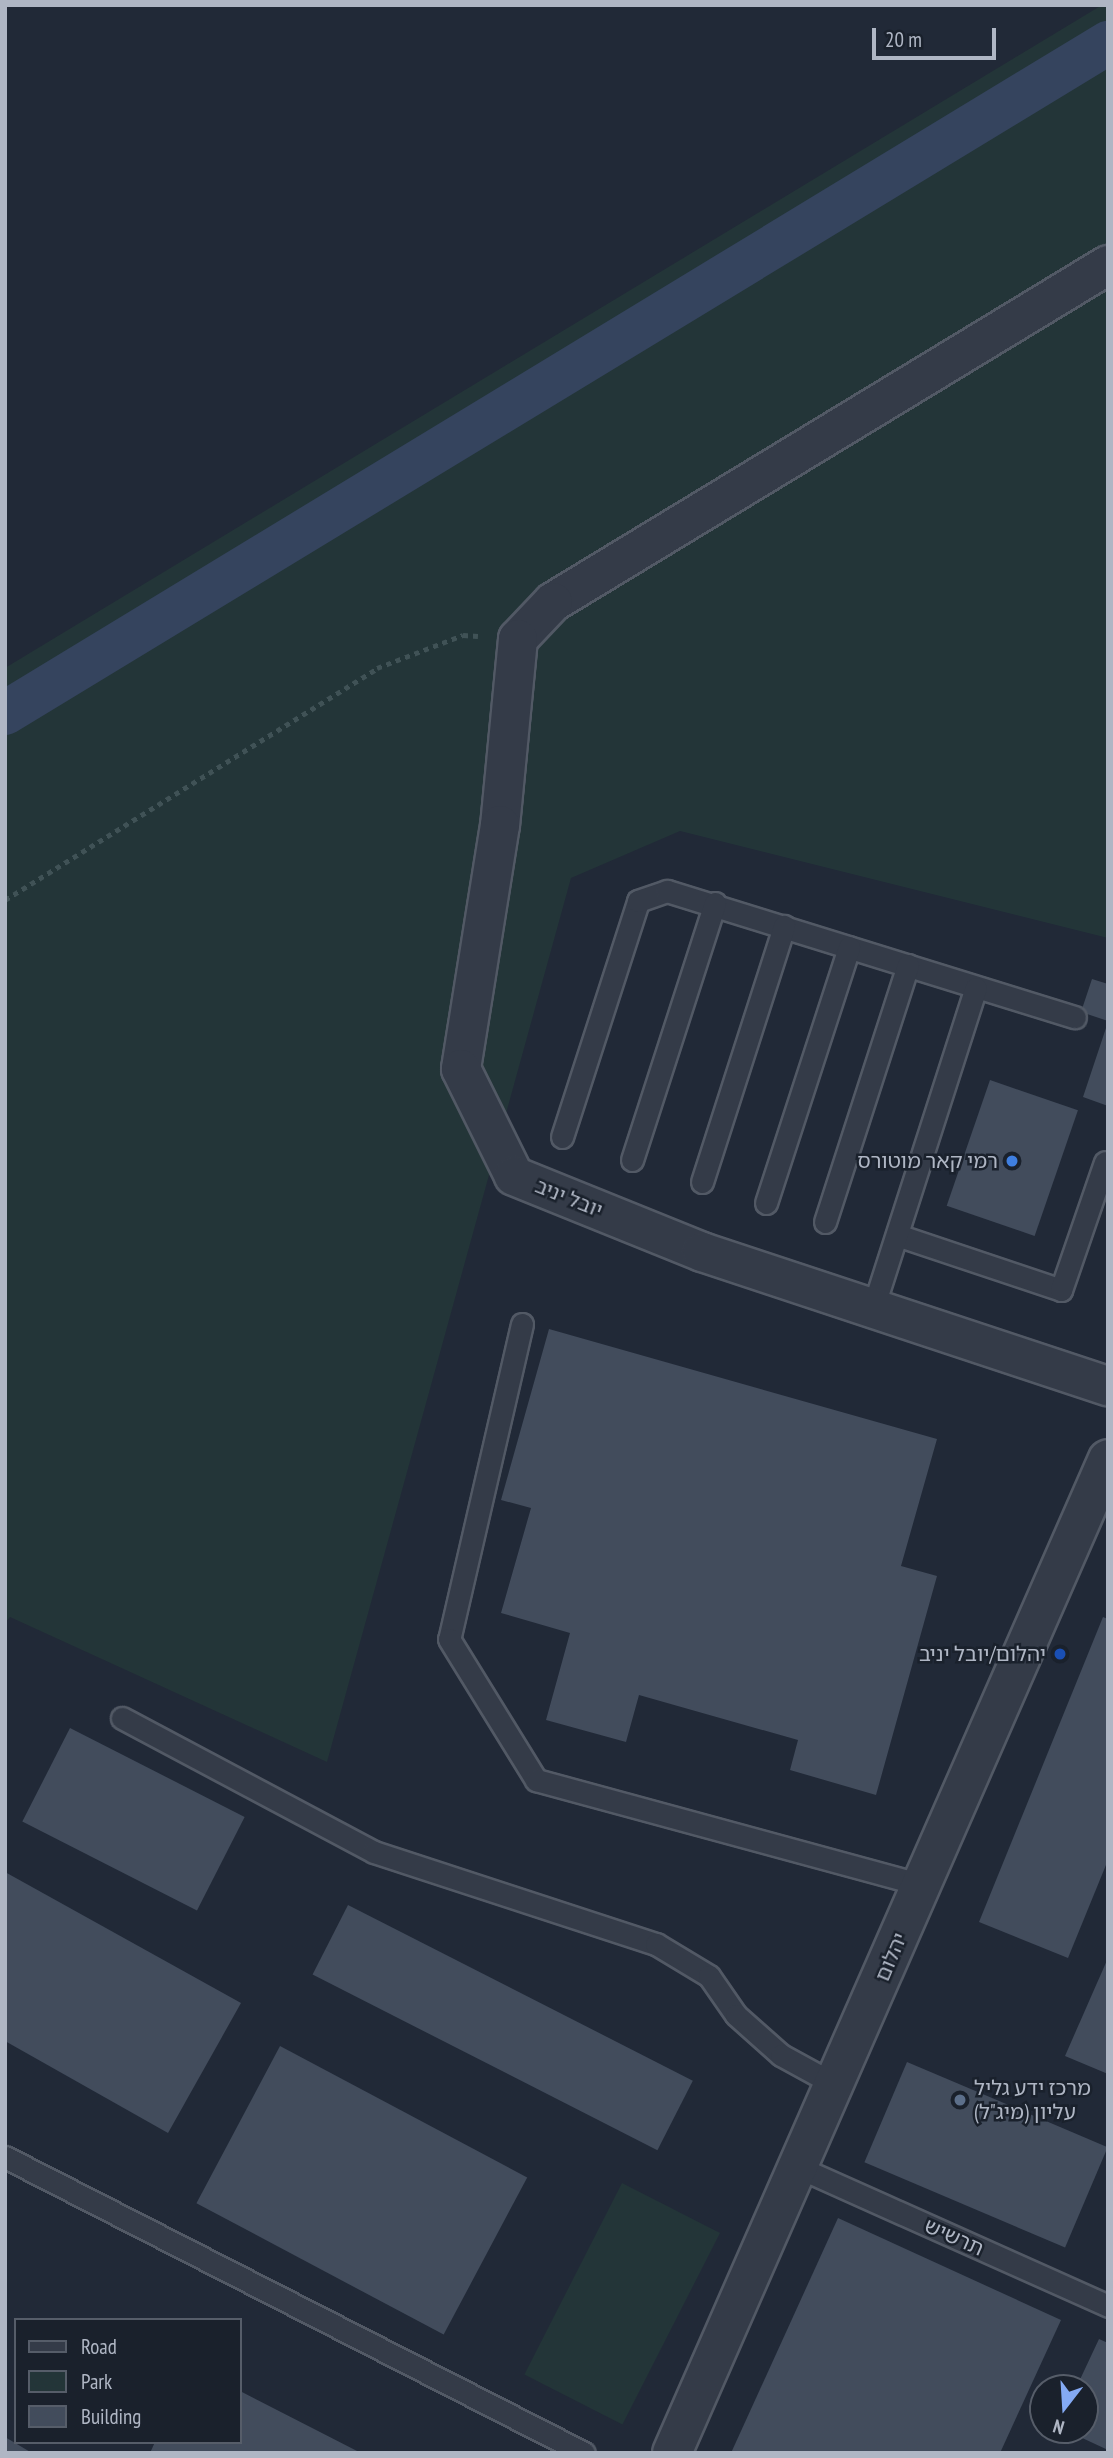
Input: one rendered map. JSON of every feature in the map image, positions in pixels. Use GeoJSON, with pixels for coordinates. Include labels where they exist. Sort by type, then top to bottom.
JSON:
{"type":"FeatureCollection","features":[{"type":"Feature","properties":{"kind":"street"},"geometry":{"type":"LineString","coordinates":[[518,639],[553,602],[1108,265]]}},
{"type":"Feature","properties":{"kind":"street","name":"יובל יניב"},"geometry":{"type":"LineString","coordinates":[[518,639],[500,825],[461,1069],[514,1176],[702,1252],[1108,1386]]}},
{"type":"Feature","properties":{"kind":"street","name":"יהלום"},"geometry":{"type":"LineString","coordinates":[[671,2453],[800,2168],[1108,1459]]}},
{"type":"Feature","properties":{"kind":"lane"},"geometry":{"type":"LineString","coordinates":[[562,1137],[638,901],[667,891],[715,903],[976,988],[1075,1017]]}},
{"type":"Feature","properties":{"kind":"lane"},"geometry":{"type":"LineString","coordinates":[[632,1160],[715,903]]}},
{"type":"Feature","properties":{"kind":"lane"},"geometry":{"type":"LineString","coordinates":[[702,1182],[785,926]]}},
{"type":"Feature","properties":{"kind":"lane"},"geometry":{"type":"LineString","coordinates":[[766,1203],[849,947]]}},
{"type":"Feature","properties":{"kind":"lane"},"geometry":{"type":"LineString","coordinates":[[825,1222],[908,965]]}},
{"type":"Feature","properties":{"kind":"lane"},"geometry":{"type":"LineString","coordinates":[[873,1308],[976,988]]}},
{"type":"Feature","properties":{"kind":"lane"},"geometry":{"type":"LineString","coordinates":[[897,1235],[1061,1290],[1105,1162]]}},
{"type":"Feature","properties":{"kind":"lane"},"geometry":{"type":"LineString","coordinates":[[522,1324],[449,1639],[536,1780],[923,1885]]}},
{"type":"Feature","properties":{"kind":"lane"},"geometry":{"type":"LineString","coordinates":[[122,1718],[374,1852],[656,1944],[709,1976],[736,2015],[781,2055],[836,2085]]}},
{"type":"Feature","properties":{"kind":"lane"},"geometry":{"type":"LineString","coordinates":[[5,2157],[584,2453]]}},
{"type":"Feature","properties":{"kind":"lane","name":"תרשיש"},"geometry":{"type":"LineString","coordinates":[[800,2168],[1108,2306]]}},
{"type":"Feature","properties":{"kind":"path"},"geometry":{"type":"LineString","coordinates":[[5,900],[377,668],[463,635],[518,639]]}},
{"type":"Feature","properties":{"kind":"green space"},"geometry":{"type":"Polygon","coordinates":[[[1102,5],[1108,5],[1108,938],[680,831],[571,878],[327,1762],[10,1617],[5,1623],[5,668],[1102,5]]]}},
{"type":"Feature","properties":{"kind":"green space"},"geometry":{"type":"Polygon","coordinates":[[[622,2183],[720,2233],[622,2425],[524,2375],[622,2183]]]}},
{"type":"Feature","properties":{"kind":"building"},"geometry":{"type":"Polygon","coordinates":[[[1092,979],[1108,984],[1108,1021],[1081,1012],[1092,979]]]}},
{"type":"Feature","properties":{"kind":"building"},"geometry":{"type":"Polygon","coordinates":[[[1108,1025],[1108,1106],[1083,1097],[1108,1025]]]}},
{"type":"Feature","properties":{"kind":"building"},"geometry":{"type":"Polygon","coordinates":[[[990,1080],[1078,1110],[1035,1236],[947,1206],[990,1080]]]}},
{"type":"Feature","properties":{"kind":"building"},"geometry":{"type":"Polygon","coordinates":[[[549,1329],[937,1439],[901,1566],[937,1576],[876,1795],[790,1770],[798,1740],[639,1695],[626,1742],[546,1720],[570,1633],[501,1613],[531,1508],[501,1500],[549,1329]]]}},
{"type":"Feature","properties":{"kind":"building"},"geometry":{"type":"Polygon","coordinates":[[[1103,1617],[1108,1619],[1108,1860],[1068,1958],[979,1922],[1103,1617]]]}},
{"type":"Feature","properties":{"kind":"building"},"geometry":{"type":"Polygon","coordinates":[[[70,1728],[245,1817],[197,1911],[22,1822],[70,1728]]]}},
{"type":"Feature","properties":{"kind":"building"},"geometry":{"type":"Polygon","coordinates":[[[5,1872],[241,2003],[168,2133],[5,2041],[5,1872]]]}},
{"type":"Feature","properties":{"kind":"building"},"geometry":{"type":"Polygon","coordinates":[[[348,1905],[693,2081],[657,2150],[313,1974],[348,1905]]]}},
{"type":"Feature","properties":{"kind":"building"},"geometry":{"type":"Polygon","coordinates":[[[1108,1958],[1108,2074],[1065,2056],[1108,1958]]]}},
{"type":"Feature","properties":{"kind":"building"},"geometry":{"type":"Polygon","coordinates":[[[280,2046],[527,2177],[444,2335],[196,2203],[280,2046]]]}},
{"type":"Feature","properties":{"kind":"building"},"geometry":{"type":"Polygon","coordinates":[[[907,2062],[1108,2147],[1065,2248],[864,2162],[907,2062]]]}},
{"type":"Feature","properties":{"kind":"building"},"geometry":{"type":"Polygon","coordinates":[[[838,2218],[1061,2320],[1036,2374],[1029,2374],[1029,2390],[1000,2453],[731,2453],[838,2218]]]}},
{"type":"Feature","properties":{"kind":"building"},"geometry":{"type":"Polygon","coordinates":[[[1099,2339],[1108,2343],[1108,2450],[1095,2444],[1099,2444],[1099,2374],[1083,2374],[1099,2339]]]}},
{"type":"Feature","properties":{"kind":"building"},"geometry":{"type":"Polygon","coordinates":[[[242,2392],[361,2453],[150,2453],[154,2444],[242,2444],[242,2392]]]}},
{"type":"Feature","properties":{"kind":"building"},"geometry":{"type":"Polygon","coordinates":[[[5,2437],[32,2453],[5,2453],[5,2437]]]}},
{"type":"Feature","properties":{"kind":"waterway"},"geometry":{"type":"LineString","coordinates":[[5,713],[1108,43]]}},
{"type":"Feature","properties":{"kind":"place","name":"רמי קאר מוטורס"},"geometry":{"type":"Point","coordinates":[1012,1161]}},
{"type":"Feature","properties":{"kind":"place","name":"יהלום/יובל יניב"},"geometry":{"type":"Point","coordinates":[1060,1654]}},
{"type":"Feature","properties":{"kind":"place","name":"מרכז ידע גליל עליון (מיג\"ל)"},"geometry":{"type":"Point","coordinates":[960,2100]}}]}
